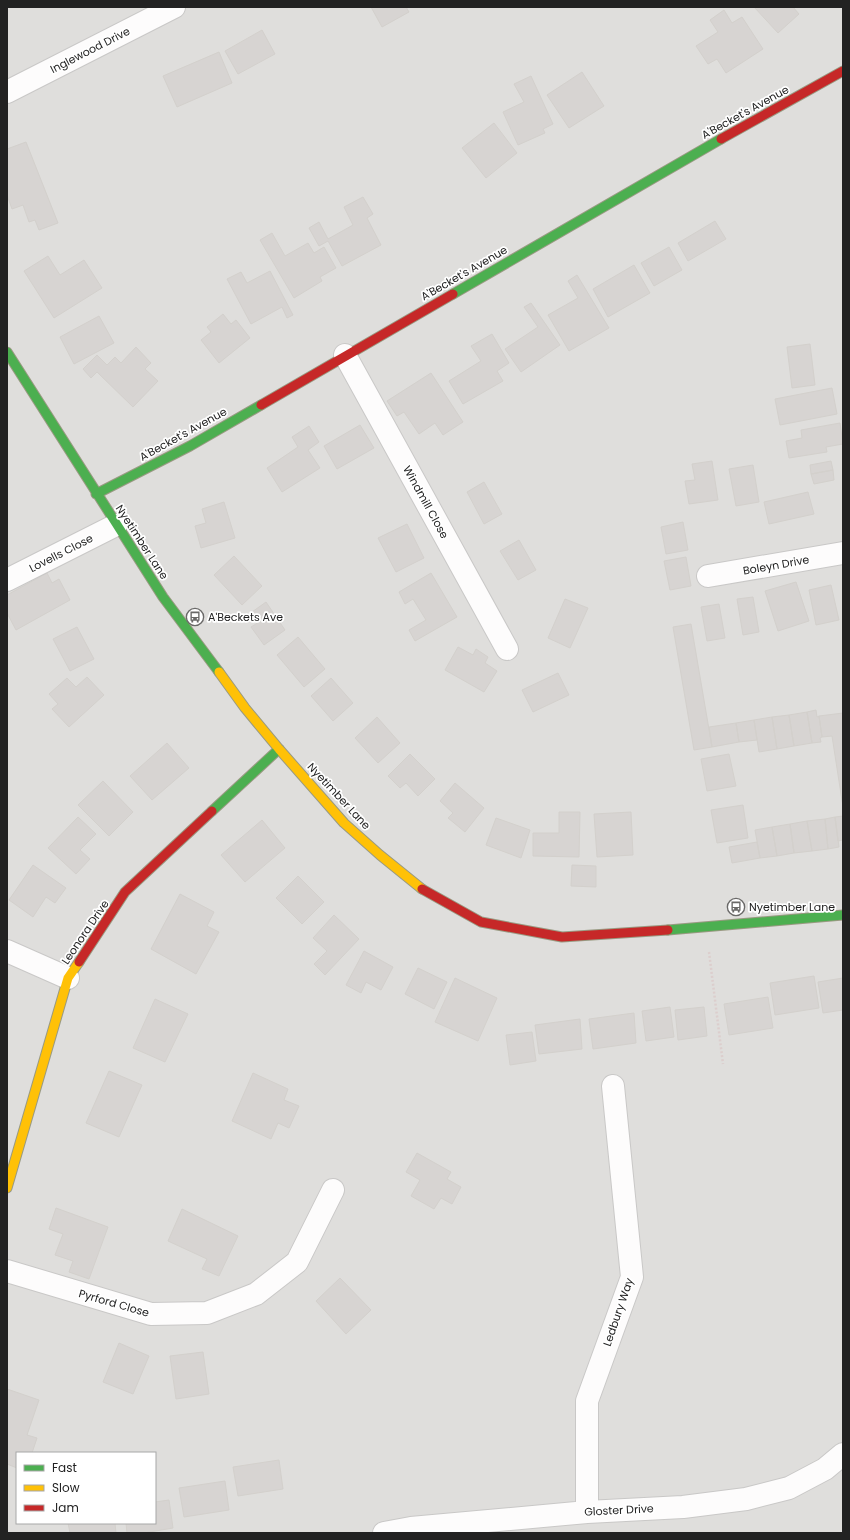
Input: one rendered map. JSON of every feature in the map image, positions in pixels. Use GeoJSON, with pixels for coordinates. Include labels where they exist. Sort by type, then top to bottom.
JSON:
{"type":"FeatureCollection","features":[{"type":"Feature","properties":{"kind":"street","name":"Inglewood Drive"},"geometry":{"type":"LineString","coordinates":[[7,92],[174,7]]}},
{"type":"Feature","properties":{"kind":"street","name":"A'Becket's Avenue"},"geometry":{"type":"LineString","coordinates":[[96,494],[190,446],[345,355],[843,71]]}},
{"type":"Feature","properties":{"kind":"street","name":"Nyetimber Lane"},"geometry":{"type":"LineString","coordinates":[[7,352],[163,597],[245,708],[279,749],[344,822],[380,855],[422,889],[481,922],[562,937],[706,928],[843,915]]}},
{"type":"Feature","properties":{"kind":"street","name":"Windmill Close"},"geometry":{"type":"LineString","coordinates":[[345,355],[507,649]]}},
{"type":"Feature","properties":{"kind":"street","name":"Lovells Close"},"geometry":{"type":"LineString","coordinates":[[7,580],[116,525]]}},
{"type":"Feature","properties":{"kind":"street","name":"Boleyn Drive"},"geometry":{"type":"LineString","coordinates":[[708,576],[843,553]]}},
{"type":"Feature","properties":{"kind":"street","name":"Leonora Drive"},"geometry":{"type":"LineString","coordinates":[[7,1188],[68,978],[125,892],[279,749]]}},
{"type":"Feature","properties":{"kind":"street"},"geometry":{"type":"LineString","coordinates":[[7,951],[68,978]]}},
{"type":"Feature","properties":{"kind":"street","name":"Ledbury Way"},"geometry":{"type":"LineString","coordinates":[[586,1512],[587,1401],[632,1277],[613,1086]]}},
{"type":"Feature","properties":{"kind":"street","name":"Pyrford Close"},"geometry":{"type":"LineString","coordinates":[[7,1271],[151,1314],[207,1313],[256,1294],[297,1262],[333,1190]]}},
{"type":"Feature","properties":{"kind":"street","name":"Gloster Drive"},"geometry":{"type":"LineString","coordinates":[[384,1533],[411,1528],[586,1512],[683,1507],[746,1499],[789,1488],[825,1469],[843,1454]]}},
{"type":"Feature","properties":{"kind":"path"},"geometry":{"type":"LineString","coordinates":[[706,928],[723,1064]]}},
{"type":"Feature","properties":{"kind":"shaded area"},"geometry":{"type":"Polygon","coordinates":[[[7,7],[843,7],[843,1533],[7,1533],[7,7]]]}},
{"type":"Feature","properties":{"kind":"building"},"geometry":{"type":"Polygon","coordinates":[[[371,7],[406,7],[409,12],[382,27],[371,7]]]}},
{"type":"Feature","properties":{"kind":"building"},"geometry":{"type":"Polygon","coordinates":[[[754,7],[793,7],[799,14],[778,33],[754,7]]]}},
{"type":"Feature","properties":{"kind":"building"},"geometry":{"type":"Polygon","coordinates":[[[724,10],[732,23],[742,17],[763,49],[726,73],[717,59],[708,64],[696,46],[718,32],[710,20],[724,10]]]}},
{"type":"Feature","properties":{"kind":"building"},"geometry":{"type":"Polygon","coordinates":[[[262,30],[275,54],[238,74],[225,51],[262,30]]]}},
{"type":"Feature","properties":{"kind":"building"},"geometry":{"type":"Polygon","coordinates":[[[219,52],[232,83],[177,107],[163,76],[219,52]]]}},
{"type":"Feature","properties":{"kind":"building"},"geometry":{"type":"Polygon","coordinates":[[[582,72],[604,106],[569,128],[547,95],[582,72]]]}},
{"type":"Feature","properties":{"kind":"building"},"geometry":{"type":"Polygon","coordinates":[[[531,76],[553,124],[543,129],[545,133],[518,145],[503,112],[524,102],[514,84],[531,76]]]}},
{"type":"Feature","properties":{"kind":"building"},"geometry":{"type":"Polygon","coordinates":[[[494,123],[517,153],[486,178],[462,148],[494,123]]]}},
{"type":"Feature","properties":{"kind":"building"},"geometry":{"type":"Polygon","coordinates":[[[26,142],[58,223],[39,230],[35,220],[29,222],[23,205],[12,209],[7,195],[7,149],[26,142]]]}},
{"type":"Feature","properties":{"kind":"building"},"geometry":{"type":"Polygon","coordinates":[[[363,197],[373,214],[367,218],[381,245],[342,266],[328,241],[319,246],[309,228],[319,222],[328,239],[353,225],[344,207],[363,197]]]}},
{"type":"Feature","properties":{"kind":"building"},"geometry":{"type":"Polygon","coordinates":[[[715,221],[726,239],[688,261],[678,243],[715,221]]]}},
{"type":"Feature","properties":{"kind":"building"},"geometry":{"type":"Polygon","coordinates":[[[272,233],[285,256],[308,243],[314,253],[324,247],[336,268],[320,277],[322,281],[294,298],[260,240],[272,233]]]}},
{"type":"Feature","properties":{"kind":"building"},"geometry":{"type":"Polygon","coordinates":[[[669,247],[682,270],[654,286],[641,263],[669,247]]]}},
{"type":"Feature","properties":{"kind":"building"},"geometry":{"type":"Polygon","coordinates":[[[48,256],[60,275],[84,260],[102,288],[54,318],[24,271],[48,256]]]}},
{"type":"Feature","properties":{"kind":"building"},"geometry":{"type":"Polygon","coordinates":[[[634,265],[650,293],[608,317],[593,289],[634,265]]]}},
{"type":"Feature","properties":{"kind":"building"},"geometry":{"type":"Polygon","coordinates":[[[270,271],[293,315],[287,318],[282,307],[251,324],[227,279],[241,272],[247,283],[270,271]]]}},
{"type":"Feature","properties":{"kind":"building"},"geometry":{"type":"Polygon","coordinates":[[[577,275],[609,328],[569,351],[548,315],[578,298],[568,281],[577,275]]]}},
{"type":"Feature","properties":{"kind":"building"},"geometry":{"type":"Polygon","coordinates":[[[531,303],[560,345],[521,372],[505,349],[538,327],[524,307],[531,303]]]}},
{"type":"Feature","properties":{"kind":"building"},"geometry":{"type":"Polygon","coordinates":[[[223,314],[231,324],[236,320],[250,338],[219,363],[201,340],[211,332],[207,327],[223,314]]]}},
{"type":"Feature","properties":{"kind":"building"},"geometry":{"type":"Polygon","coordinates":[[[99,316],[114,343],[74,364],[60,337],[99,316]]]}},
{"type":"Feature","properties":{"kind":"building"},"geometry":{"type":"Polygon","coordinates":[[[492,334],[509,363],[497,371],[503,381],[463,404],[449,381],[481,361],[471,346],[492,334]]]}},
{"type":"Feature","properties":{"kind":"building"},"geometry":{"type":"Polygon","coordinates":[[[810,344],[815,385],[792,388],[787,347],[810,344]]]}},
{"type":"Feature","properties":{"kind":"building"},"geometry":{"type":"Polygon","coordinates":[[[136,347],[151,363],[145,369],[158,381],[133,407],[97,372],[91,378],[83,369],[97,355],[107,365],[115,357],[121,363],[136,347]]]}},
{"type":"Feature","properties":{"kind":"building"},"geometry":{"type":"Polygon","coordinates":[[[431,373],[463,422],[443,435],[435,423],[419,434],[404,412],[397,416],[387,401],[431,373]]]}},
{"type":"Feature","properties":{"kind":"building"},"geometry":{"type":"Polygon","coordinates":[[[832,388],[837,414],[780,425],[775,399],[832,388]]]}},
{"type":"Feature","properties":{"kind":"building"},"geometry":{"type":"Polygon","coordinates":[[[840,423],[843,444],[826,447],[827,452],[789,458],[786,441],[802,438],[801,430],[840,423]]]}},
{"type":"Feature","properties":{"kind":"building"},"geometry":{"type":"Polygon","coordinates":[[[360,425],[374,448],[337,469],[324,446],[360,425]]]}},
{"type":"Feature","properties":{"kind":"building"},"geometry":{"type":"Polygon","coordinates":[[[309,426],[319,442],[308,450],[320,468],[282,492],[267,468],[298,447],[292,437],[309,426]]]}},
{"type":"Feature","properties":{"kind":"building"},"geometry":{"type":"Polygon","coordinates":[[[712,461],[718,500],[689,504],[685,481],[695,480],[692,464],[712,461]]]}},
{"type":"Feature","properties":{"kind":"building"},"geometry":{"type":"Polygon","coordinates":[[[831,461],[833,470],[811,474],[810,465],[831,461]]]}},
{"type":"Feature","properties":{"kind":"building"},"geometry":{"type":"Polygon","coordinates":[[[753,465],[759,502],[736,506],[729,469],[753,465]]]}},
{"type":"Feature","properties":{"kind":"building"},"geometry":{"type":"Polygon","coordinates":[[[833,470],[834,480],[814,484],[811,474],[833,470]]]}},
{"type":"Feature","properties":{"kind":"building"},"geometry":{"type":"Polygon","coordinates":[[[484,482],[502,514],[484,524],[467,492],[484,482]]]}},
{"type":"Feature","properties":{"kind":"building"},"geometry":{"type":"Polygon","coordinates":[[[808,492],[814,514],[769,524],[764,502],[808,492]]]}},
{"type":"Feature","properties":{"kind":"building"},"geometry":{"type":"Polygon","coordinates":[[[224,502],[235,538],[201,548],[195,526],[206,523],[202,509],[224,502]]]}},
{"type":"Feature","properties":{"kind":"building"},"geometry":{"type":"Polygon","coordinates":[[[683,522],[688,550],[666,554],[661,527],[683,522]]]}},
{"type":"Feature","properties":{"kind":"building"},"geometry":{"type":"Polygon","coordinates":[[[407,524],[424,558],[396,572],[378,538],[407,524]]]}},
{"type":"Feature","properties":{"kind":"building"},"geometry":{"type":"Polygon","coordinates":[[[519,540],[536,570],[518,580],[500,551],[519,540]]]}},
{"type":"Feature","properties":{"kind":"building"},"geometry":{"type":"Polygon","coordinates":[[[234,556],[262,586],[242,605],[214,575],[234,556]]]}},
{"type":"Feature","properties":{"kind":"building"},"geometry":{"type":"Polygon","coordinates":[[[686,557],[691,586],[670,590],[664,561],[686,557]]]}},
{"type":"Feature","properties":{"kind":"building"},"geometry":{"type":"Polygon","coordinates":[[[47,573],[52,583],[59,579],[70,600],[16,630],[7,613],[7,595],[47,573]]]}},
{"type":"Feature","properties":{"kind":"building"},"geometry":{"type":"Polygon","coordinates":[[[431,573],[457,617],[415,641],[409,630],[426,620],[413,599],[405,604],[399,592],[431,573]]]}},
{"type":"Feature","properties":{"kind":"building"},"geometry":{"type":"Polygon","coordinates":[[[796,582],[809,621],[778,631],[765,591],[796,582]]]}},
{"type":"Feature","properties":{"kind":"building"},"geometry":{"type":"Polygon","coordinates":[[[831,585],[839,620],[816,625],[809,590],[831,585]]]}},
{"type":"Feature","properties":{"kind":"building"},"geometry":{"type":"Polygon","coordinates":[[[753,597],[759,632],[743,635],[737,599],[753,597]]]}},
{"type":"Feature","properties":{"kind":"building"},"geometry":{"type":"Polygon","coordinates":[[[565,599],[588,608],[570,648],[548,638],[565,599]]]}},
{"type":"Feature","properties":{"kind":"building"},"geometry":{"type":"Polygon","coordinates":[[[266,602],[285,630],[264,645],[251,627],[259,622],[252,612],[266,602]]]}},
{"type":"Feature","properties":{"kind":"building"},"geometry":{"type":"Polygon","coordinates":[[[719,604],[725,638],[707,641],[701,607],[719,604]]]}},
{"type":"Feature","properties":{"kind":"building"},"geometry":{"type":"Polygon","coordinates":[[[691,624],[712,747],[694,750],[673,627],[691,624]]]}},
{"type":"Feature","properties":{"kind":"building"},"geometry":{"type":"Polygon","coordinates":[[[77,627],[94,659],[70,671],[53,639],[77,627]]]}},
{"type":"Feature","properties":{"kind":"building"},"geometry":{"type":"Polygon","coordinates":[[[298,637],[325,669],[304,687],[277,655],[298,637]]]}},
{"type":"Feature","properties":{"kind":"building"},"geometry":{"type":"Polygon","coordinates":[[[458,647],[473,655],[476,649],[488,657],[485,663],[497,671],[484,692],[445,670],[458,647]]]}},
{"type":"Feature","properties":{"kind":"building"},"geometry":{"type":"Polygon","coordinates":[[[558,673],[569,695],[533,712],[522,690],[558,673]]]}},
{"type":"Feature","properties":{"kind":"building"},"geometry":{"type":"Polygon","coordinates":[[[87,677],[104,695],[69,727],[52,709],[58,704],[49,694],[67,678],[76,687],[87,677]]]}},
{"type":"Feature","properties":{"kind":"building"},"geometry":{"type":"Polygon","coordinates":[[[331,678],[353,703],[333,721],[311,696],[331,678]]]}},
{"type":"Feature","properties":{"kind":"building"},"geometry":{"type":"Polygon","coordinates":[[[816,710],[817,717],[819,716],[822,737],[820,738],[821,742],[812,743],[807,712],[816,710]]]}},
{"type":"Feature","properties":{"kind":"building"},"geometry":{"type":"Polygon","coordinates":[[[807,712],[812,743],[794,746],[789,715],[807,712]]]}},
{"type":"Feature","properties":{"kind":"building"},"geometry":{"type":"Polygon","coordinates":[[[843,713],[843,807],[832,736],[822,737],[819,716],[843,713]]]}},
{"type":"Feature","properties":{"kind":"building"},"geometry":{"type":"Polygon","coordinates":[[[789,715],[794,746],[777,749],[772,717],[789,715]]]}},
{"type":"Feature","properties":{"kind":"building"},"geometry":{"type":"Polygon","coordinates":[[[377,717],[400,743],[378,763],[355,738],[377,717]]]}},
{"type":"Feature","properties":{"kind":"building"},"geometry":{"type":"Polygon","coordinates":[[[772,717],[777,749],[759,752],[754,720],[772,717]]]}},
{"type":"Feature","properties":{"kind":"building"},"geometry":{"type":"Polygon","coordinates":[[[754,720],[757,740],[739,742],[736,723],[754,720]]]}},
{"type":"Feature","properties":{"kind":"building"},"geometry":{"type":"Polygon","coordinates":[[[736,723],[739,742],[712,747],[709,727],[736,723]]]}},
{"type":"Feature","properties":{"kind":"building"},"geometry":{"type":"Polygon","coordinates":[[[167,743],[189,768],[152,800],[130,776],[167,743]]]}},
{"type":"Feature","properties":{"kind":"building"},"geometry":{"type":"Polygon","coordinates":[[[410,754],[435,779],[418,796],[406,783],[400,788],[388,776],[410,754]]]}},
{"type":"Feature","properties":{"kind":"building"},"geometry":{"type":"Polygon","coordinates":[[[729,754],[736,786],[707,791],[701,759],[729,754]]]}},
{"type":"Feature","properties":{"kind":"building"},"geometry":{"type":"Polygon","coordinates":[[[103,781],[133,812],[109,836],[78,805],[103,781]]]}},
{"type":"Feature","properties":{"kind":"building"},"geometry":{"type":"Polygon","coordinates":[[[455,783],[484,808],[465,832],[448,818],[453,813],[440,801],[455,783]]]}},
{"type":"Feature","properties":{"kind":"building"},"geometry":{"type":"Polygon","coordinates":[[[743,805],[748,838],[717,843],[711,810],[743,805]]]}},
{"type":"Feature","properties":{"kind":"building"},"geometry":{"type":"Polygon","coordinates":[[[559,812],[580,812],[579,857],[533,856],[533,833],[559,833],[559,812]]]}},
{"type":"Feature","properties":{"kind":"building"},"geometry":{"type":"Polygon","coordinates":[[[631,812],[633,855],[597,857],[594,814],[631,812]]]}},
{"type":"Feature","properties":{"kind":"building"},"geometry":{"type":"Polygon","coordinates":[[[843,816],[843,840],[838,841],[835,817],[843,816]]]}},
{"type":"Feature","properties":{"kind":"building"},"geometry":{"type":"Polygon","coordinates":[[[78,817],[96,834],[80,850],[90,859],[76,874],[48,848],[78,817]]]}},
{"type":"Feature","properties":{"kind":"building"},"geometry":{"type":"Polygon","coordinates":[[[835,817],[839,847],[828,849],[825,819],[835,817]]]}},
{"type":"Feature","properties":{"kind":"building"},"geometry":{"type":"Polygon","coordinates":[[[496,818],[530,830],[521,858],[486,845],[496,818]]]}},
{"type":"Feature","properties":{"kind":"building"},"geometry":{"type":"Polygon","coordinates":[[[825,819],[828,849],[812,851],[807,821],[825,819]]]}},
{"type":"Feature","properties":{"kind":"building"},"geometry":{"type":"Polygon","coordinates":[[[262,820],[285,848],[245,882],[221,855],[262,820]]]}},
{"type":"Feature","properties":{"kind":"building"},"geometry":{"type":"Polygon","coordinates":[[[807,821],[812,851],[794,853],[790,824],[807,821]]]}},
{"type":"Feature","properties":{"kind":"building"},"geometry":{"type":"Polygon","coordinates":[[[790,824],[794,853],[777,856],[772,827],[790,824]]]}},
{"type":"Feature","properties":{"kind":"building"},"geometry":{"type":"Polygon","coordinates":[[[772,827],[777,856],[760,858],[755,830],[772,827]]]}},
{"type":"Feature","properties":{"kind":"building"},"geometry":{"type":"Polygon","coordinates":[[[757,842],[760,858],[732,863],[729,847],[757,842]]]}},
{"type":"Feature","properties":{"kind":"building"},"geometry":{"type":"Polygon","coordinates":[[[33,865],[66,888],[55,903],[46,897],[33,917],[9,900],[33,865]]]}},
{"type":"Feature","properties":{"kind":"building"},"geometry":{"type":"Polygon","coordinates":[[[572,865],[596,866],[596,887],[571,886],[572,865]]]}},
{"type":"Feature","properties":{"kind":"building"},"geometry":{"type":"Polygon","coordinates":[[[298,876],[324,902],[302,924],[276,898],[298,876]]]}},
{"type":"Feature","properties":{"kind":"building"},"geometry":{"type":"Polygon","coordinates":[[[180,894],[214,912],[207,926],[219,932],[196,974],[151,949],[180,894]]]}},
{"type":"Feature","properties":{"kind":"building"},"geometry":{"type":"Polygon","coordinates":[[[334,915],[359,939],[325,975],[314,964],[327,951],[313,938],[334,915]]]}},
{"type":"Feature","properties":{"kind":"building"},"geometry":{"type":"Polygon","coordinates":[[[364,951],[393,967],[381,990],[366,982],[361,993],[346,985],[364,951]]]}},
{"type":"Feature","properties":{"kind":"building"},"geometry":{"type":"Polygon","coordinates":[[[418,968],[447,982],[434,1009],[405,994],[418,968]]]}},
{"type":"Feature","properties":{"kind":"building"},"geometry":{"type":"Polygon","coordinates":[[[814,976],[819,1008],[775,1015],[770,983],[814,976]]]}},
{"type":"Feature","properties":{"kind":"building"},"geometry":{"type":"Polygon","coordinates":[[[455,978],[497,998],[478,1041],[435,1022],[455,978]]]}},
{"type":"Feature","properties":{"kind":"building"},"geometry":{"type":"Polygon","coordinates":[[[843,978],[843,1010],[823,1013],[818,982],[843,978]]]}},
{"type":"Feature","properties":{"kind":"building"},"geometry":{"type":"Polygon","coordinates":[[[768,997],[773,1028],[729,1035],[724,1004],[768,997]]]}},
{"type":"Feature","properties":{"kind":"building"},"geometry":{"type":"Polygon","coordinates":[[[155,999],[188,1014],[165,1062],[133,1048],[155,999]]]}},
{"type":"Feature","properties":{"kind":"building"},"geometry":{"type":"Polygon","coordinates":[[[670,1007],[674,1037],[646,1041],[642,1011],[670,1007]]]}},
{"type":"Feature","properties":{"kind":"building"},"geometry":{"type":"Polygon","coordinates":[[[704,1007],[707,1036],[678,1040],[675,1010],[704,1007]]]}},
{"type":"Feature","properties":{"kind":"building"},"geometry":{"type":"Polygon","coordinates":[[[634,1013],[636,1043],[593,1049],[589,1019],[634,1013]]]}},
{"type":"Feature","properties":{"kind":"building"},"geometry":{"type":"Polygon","coordinates":[[[580,1019],[582,1049],[539,1054],[535,1025],[580,1019]]]}},
{"type":"Feature","properties":{"kind":"building"},"geometry":{"type":"Polygon","coordinates":[[[532,1032],[536,1061],[510,1065],[506,1035],[532,1032]]]}},
{"type":"Feature","properties":{"kind":"building"},"geometry":{"type":"Polygon","coordinates":[[[109,1071],[142,1085],[119,1137],[86,1123],[109,1071]]]}},
{"type":"Feature","properties":{"kind":"building"},"geometry":{"type":"Polygon","coordinates":[[[253,1073],[288,1089],[284,1100],[299,1106],[289,1128],[278,1123],[271,1139],[232,1121],[253,1073]]]}},
{"type":"Feature","properties":{"kind":"building"},"geometry":{"type":"Polygon","coordinates":[[[417,1153],[451,1172],[447,1179],[461,1187],[452,1204],[441,1198],[434,1209],[411,1196],[420,1180],[406,1172],[417,1153]]]}},
{"type":"Feature","properties":{"kind":"building"},"geometry":{"type":"Polygon","coordinates":[[[56,1208],[108,1227],[89,1279],[69,1272],[73,1261],[55,1255],[63,1234],[49,1229],[56,1208]]]}},
{"type":"Feature","properties":{"kind":"building"},"geometry":{"type":"Polygon","coordinates":[[[182,1209],[238,1236],[219,1276],[202,1269],[207,1259],[168,1241],[182,1209]]]}},
{"type":"Feature","properties":{"kind":"building"},"geometry":{"type":"Polygon","coordinates":[[[340,1278],[371,1310],[346,1334],[316,1301],[340,1278]]]}},
{"type":"Feature","properties":{"kind":"building"},"geometry":{"type":"Polygon","coordinates":[[[119,1343],[149,1356],[133,1394],[103,1382],[119,1343]]]}},
{"type":"Feature","properties":{"kind":"building"},"geometry":{"type":"Polygon","coordinates":[[[203,1352],[209,1394],[176,1399],[170,1356],[203,1352]]]}},
{"type":"Feature","properties":{"kind":"building"},"geometry":{"type":"Polygon","coordinates":[[[7,1389],[39,1400],[27,1435],[37,1438],[32,1452],[16,1452],[16,1468],[7,1464],[7,1389]]]}},
{"type":"Feature","properties":{"kind":"building"},"geometry":{"type":"Polygon","coordinates":[[[279,1460],[283,1489],[238,1496],[233,1467],[279,1460]]]}},
{"type":"Feature","properties":{"kind":"building"},"geometry":{"type":"Polygon","coordinates":[[[225,1481],[229,1510],[184,1517],[179,1488],[225,1481]]]}},
{"type":"Feature","properties":{"kind":"building"},"geometry":{"type":"Polygon","coordinates":[[[169,1500],[173,1528],[144,1533],[127,1533],[126,1524],[156,1524],[156,1502],[169,1500]]]}},
{"type":"Feature","properties":{"kind":"building"},"geometry":{"type":"Polygon","coordinates":[[[68,1524],[115,1524],[116,1533],[70,1533],[68,1524]]]}},
{"type":"Feature","properties":{"kind":"traffic: fast"},"geometry":{"type":"LineString","coordinates":[[453,294],[721,139]]}},
{"type":"Feature","properties":{"kind":"traffic: fast"},"geometry":{"type":"LineString","coordinates":[[7,352],[163,597],[219,672]]}},
{"type":"Feature","properties":{"kind":"traffic: fast"},"geometry":{"type":"LineString","coordinates":[[96,494],[190,446],[261,405]]}},
{"type":"Feature","properties":{"kind":"traffic: fast"},"geometry":{"type":"LineString","coordinates":[[212,811],[279,749]]}},
{"type":"Feature","properties":{"kind":"traffic: fast"},"geometry":{"type":"LineString","coordinates":[[668,930],[843,915]]}},
{"type":"Feature","properties":{"kind":"traffic: slow"},"geometry":{"type":"LineString","coordinates":[[219,672],[245,708],[344,823],[422,889]]}},
{"type":"Feature","properties":{"kind":"traffic: slow"},"geometry":{"type":"LineString","coordinates":[[7,1188],[68,978],[79,962]]}},
{"type":"Feature","properties":{"kind":"traffic: jam"},"geometry":{"type":"LineString","coordinates":[[721,139],[843,71]]}},
{"type":"Feature","properties":{"kind":"traffic: jam"},"geometry":{"type":"LineString","coordinates":[[261,405],[453,294]]}},
{"type":"Feature","properties":{"kind":"traffic: jam"},"geometry":{"type":"LineString","coordinates":[[79,962],[125,892],[212,811]]}},
{"type":"Feature","properties":{"kind":"traffic: jam"},"geometry":{"type":"LineString","coordinates":[[422,889],[481,922],[562,937],[668,930]]}},
{"type":"Feature","properties":{"kind":"place","name":"A'Beckets Ave"},"geometry":{"type":"Point","coordinates":[195,617]}},
{"type":"Feature","properties":{"kind":"place","name":"Nyetimber Lane"},"geometry":{"type":"Point","coordinates":[736,907]}}]}
